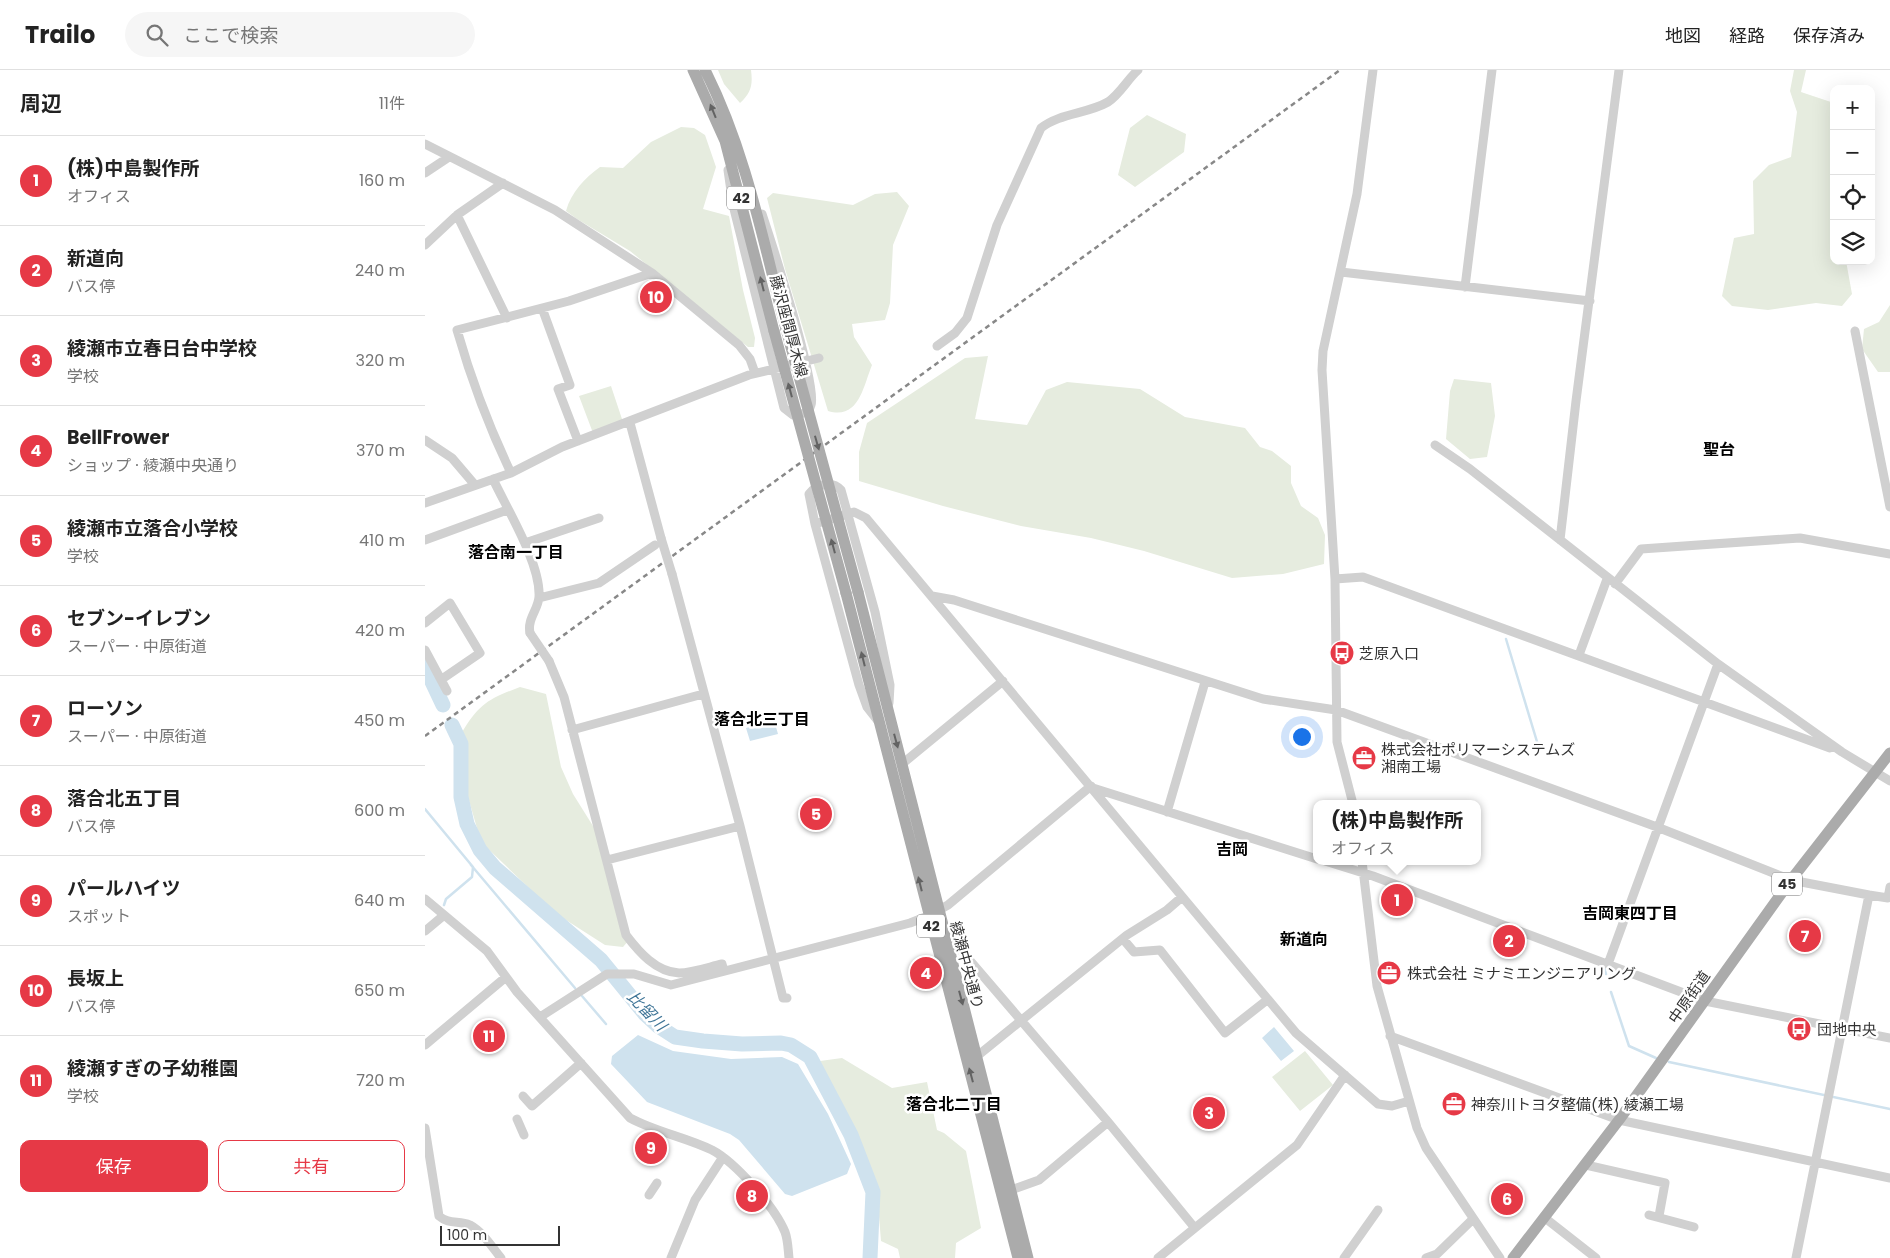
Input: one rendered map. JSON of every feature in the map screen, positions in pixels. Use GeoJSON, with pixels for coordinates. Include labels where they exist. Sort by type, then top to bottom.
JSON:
{"type":"FeatureCollection","features":[{"type":"Feature","properties":{"kind":"main road","name":"藤沢座間厚木線"},"geometry":{"type":"LineString","coordinates":[[693,70],[725,141],[780,330],[852,593]]}},
{"type":"Feature","properties":{"kind":"main road","name":"藤沢座間厚木線"},"geometry":{"type":"LineString","coordinates":[[705,70],[719,98],[743,165],[780,330]]}},
{"type":"Feature","properties":{"kind":"main road","name":"綾瀬中央通り"},"geometry":{"type":"LineString","coordinates":[[852,593],[1018,1258]]}},
{"type":"Feature","properties":{"kind":"main road","name":"綾瀬中央通り"},"geometry":{"type":"LineString","coordinates":[[884,719],[902,764],[933,914],[948,951],[1028,1258]]}},
{"type":"Feature","properties":{"kind":"main road","name":"中原街道"},"geometry":{"type":"LineString","coordinates":[[1513,1258],[1619,1120],[1791,880],[1874,771],[1890,753]]}},
{"type":"Feature","properties":{"kind":"street"},"geometry":{"type":"LineString","coordinates":[[937,346],[955,333],[967,318],[999,218],[1041,128],[1056,120],[1107,102],[1115,96],[1137,70]]}},
{"type":"Feature","properties":{"kind":"street"},"geometry":{"type":"LineString","coordinates":[[1352,800],[1340,760],[1336,710],[1335,579],[1322,370],[1323,351],[1357,194],[1373,70]]}},
{"type":"Feature","properties":{"kind":"street"},"geometry":{"type":"LineString","coordinates":[[1465,286],[1492,70]]}},
{"type":"Feature","properties":{"kind":"street"},"geometry":{"type":"LineString","coordinates":[[1560,540],[1619,70]]}},
{"type":"Feature","properties":{"kind":"street"},"geometry":{"type":"LineString","coordinates":[[725,141],[733,205],[784,408],[793,415],[801,414],[808,410],[812,400],[805,360],[770,238],[754,190],[743,165]]}},
{"type":"Feature","properties":{"kind":"street"},"geometry":{"type":"LineString","coordinates":[[425,144],[555,210],[652,273],[739,345],[749,359],[755,373]]}},
{"type":"Feature","properties":{"kind":"street"},"geometry":{"type":"LineString","coordinates":[[425,173],[449,157]]}},
{"type":"Feature","properties":{"kind":"street"},"geometry":{"type":"LineString","coordinates":[[425,245],[457,215],[503,184]]}},
{"type":"Feature","properties":{"kind":"street"},"geometry":{"type":"LineString","coordinates":[[457,215],[507,318]]}},
{"type":"Feature","properties":{"kind":"street"},"geometry":{"type":"LineString","coordinates":[[1341,272],[1590,301]]}},
{"type":"Feature","properties":{"kind":"street"},"geometry":{"type":"LineString","coordinates":[[511,473],[468,367],[457,330],[599,292],[652,273]]}},
{"type":"Feature","properties":{"kind":"street"},"geometry":{"type":"LineString","coordinates":[[542,308],[570,385],[558,389],[578,441]]}},
{"type":"Feature","properties":{"kind":"street"},"geometry":{"type":"LineString","coordinates":[[1855,331],[1890,507]]}},
{"type":"Feature","properties":{"kind":"street"},"geometry":{"type":"LineString","coordinates":[[425,502],[511,473],[578,441],[630,423],[755,373],[819,358]]}},
{"type":"Feature","properties":{"kind":"street"},"geometry":{"type":"LineString","coordinates":[[630,423],[658,541],[672,574],[740,826],[783,998],[787,998]]}},
{"type":"Feature","properties":{"kind":"street"},"geometry":{"type":"LineString","coordinates":[[425,440],[451,458],[475,485]]}},
{"type":"Feature","properties":{"kind":"street"},"geometry":{"type":"LineString","coordinates":[[1435,445],[1471,469],[1718,664],[1842,752],[1890,781]]}},
{"type":"Feature","properties":{"kind":"street"},"geometry":{"type":"LineString","coordinates":[[493,480],[525,543],[539,598],[532,615],[530,633],[549,661],[561,686],[626,935],[641,953],[657,966],[679,973],[722,964],[724,972]]}},
{"type":"Feature","properties":{"kind":"street"},"geometry":{"type":"LineString","coordinates":[[833,483],[841,490],[875,612],[890,685],[884,719],[867,707],[850,655],[815,524],[809,498],[814,488],[833,483]]}},
{"type":"Feature","properties":{"kind":"street"},"geometry":{"type":"LineString","coordinates":[[425,540],[507,510]]}},
{"type":"Feature","properties":{"kind":"street"},"geometry":{"type":"LineString","coordinates":[[815,524],[848,513],[859,513],[866,518],[1296,1033],[1378,1104],[1392,1106],[1409,1101]]}},
{"type":"Feature","properties":{"kind":"street"},"geometry":{"type":"LineString","coordinates":[[525,543],[599,518]]}},
{"type":"Feature","properties":{"kind":"street"},"geometry":{"type":"LineString","coordinates":[[1615,584],[1641,549],[1800,538],[1890,554]]}},
{"type":"Feature","properties":{"kind":"street"},"geometry":{"type":"LineString","coordinates":[[539,598],[599,583],[658,541]]}},
{"type":"Feature","properties":{"kind":"street"},"geometry":{"type":"LineString","coordinates":[[1335,579],[1363,577],[1842,752]]}},
{"type":"Feature","properties":{"kind":"street"},"geometry":{"type":"LineString","coordinates":[[1579,655],[1607,578]]}},
{"type":"Feature","properties":{"kind":"street"},"geometry":{"type":"LineString","coordinates":[[932,596],[954,600],[1205,682],[1263,699],[1336,710],[1657,827],[1791,880],[1888,898],[1890,887]]}},
{"type":"Feature","properties":{"kind":"street"},"geometry":{"type":"LineString","coordinates":[[425,623],[450,603],[480,653],[442,679]]}},
{"type":"Feature","properties":{"kind":"street"},"geometry":{"type":"LineString","coordinates":[[425,650],[447,691]]}},
{"type":"Feature","properties":{"kind":"street"},"geometry":{"type":"LineString","coordinates":[[1608,964],[1718,664]]}},
{"type":"Feature","properties":{"kind":"street"},"geometry":{"type":"LineString","coordinates":[[902,764],[1003,681]]}},
{"type":"Feature","properties":{"kind":"street"},"geometry":{"type":"LineString","coordinates":[[1167,812],[1205,682]]}},
{"type":"Feature","properties":{"kind":"street"},"geometry":{"type":"LineString","coordinates":[[572,730],[703,694]]}},
{"type":"Feature","properties":{"kind":"street"},"geometry":{"type":"LineString","coordinates":[[1091,786],[1167,812],[1313,857]]}},
{"type":"Feature","properties":{"kind":"street"},"geometry":{"type":"LineString","coordinates":[[540,1017],[607,974],[635,974],[671,985],[910,923],[933,914],[1091,786]]}},
{"type":"Feature","properties":{"kind":"street"},"geometry":{"type":"LineString","coordinates":[[607,860],[740,826]]}},
{"type":"Feature","properties":{"kind":"street"},"geometry":{"type":"LineString","coordinates":[[1337,865],[1705,1001],[1890,1038]]}},
{"type":"Feature","properties":{"kind":"street"},"geometry":{"type":"LineString","coordinates":[[1363,865],[1377,986],[1409,1101],[1426,1148],[1500,1258]]}},
{"type":"Feature","properties":{"kind":"street"},"geometry":{"type":"LineString","coordinates":[[1796,1258],[1827,1095],[1869,895]]}},
{"type":"Feature","properties":{"kind":"street"},"geometry":{"type":"LineString","coordinates":[[976,1058],[1123,939],[1182,897]]}},
{"type":"Feature","properties":{"kind":"street"},"geometry":{"type":"LineString","coordinates":[[425,898],[443,916],[480,945],[540,1017],[630,1118],[723,1157],[761,1197],[780,1222],[787,1240],[789,1258]]}},
{"type":"Feature","properties":{"kind":"street"},"geometry":{"type":"LineString","coordinates":[[425,931],[443,916]]}},
{"type":"Feature","properties":{"kind":"street"},"geometry":{"type":"LineString","coordinates":[[1123,939],[1134,952],[1160,950],[1225,1033],[1267,1000]]}},
{"type":"Feature","properties":{"kind":"street"},"geometry":{"type":"LineString","coordinates":[[948,951],[960,949],[1108,1122],[1193,1227]]}},
{"type":"Feature","properties":{"kind":"street"},"geometry":{"type":"LineString","coordinates":[[425,1046],[506,977]]}},
{"type":"Feature","properties":{"kind":"street"},"geometry":{"type":"LineString","coordinates":[[1390,1036],[1619,1120],[1890,1178]]}},
{"type":"Feature","properties":{"kind":"street"},"geometry":{"type":"LineString","coordinates":[[523,1096],[533,1106],[581,1063]]}},
{"type":"Feature","properties":{"kind":"street"},"geometry":{"type":"LineString","coordinates":[[1158,1258],[1193,1227],[1297,1145],[1345,1075]]}},
{"type":"Feature","properties":{"kind":"street"},"geometry":{"type":"LineString","coordinates":[[517,1119],[524,1135]]}},
{"type":"Feature","properties":{"kind":"street"},"geometry":{"type":"LineString","coordinates":[[1011,1190],[1039,1180],[1108,1122]]}},
{"type":"Feature","properties":{"kind":"street"},"geometry":{"type":"LineString","coordinates":[[425,1128],[439,1216],[448,1222],[462,1222],[477,1230],[501,1258]]}},
{"type":"Feature","properties":{"kind":"street"},"geometry":{"type":"LineString","coordinates":[[671,1258],[695,1200],[723,1157]]}},
{"type":"Feature","properties":{"kind":"street"},"geometry":{"type":"LineString","coordinates":[[1585,1165],[1665,1183],[1659,1216]]}},
{"type":"Feature","properties":{"kind":"street"},"geometry":{"type":"LineString","coordinates":[[649,1195],[657,1183]]}},
{"type":"Feature","properties":{"kind":"street"},"geometry":{"type":"LineString","coordinates":[[1344,1258],[1378,1210]]}},
{"type":"Feature","properties":{"kind":"street"},"geometry":{"type":"LineString","coordinates":[[1649,1215],[1659,1216],[1693,1227]]}},
{"type":"Feature","properties":{"kind":"street"},"geometry":{"type":"LineString","coordinates":[[1545,1218],[1596,1258]]}},
{"type":"Feature","properties":{"kind":"street"},"geometry":{"type":"LineString","coordinates":[[1426,1258],[1437,1254],[1473,1219]]}},
{"type":"Feature","properties":{"kind":"shaded area"},"geometry":{"type":"Polygon","coordinates":[[[718,70],[751,70],[752,80],[750,88],[747,96],[740,103],[724,84],[718,70]]]}},
{"type":"Feature","properties":{"kind":"shaded area"},"geometry":{"type":"Polygon","coordinates":[[[1794,70],[1806,70],[1801,92],[1830,102],[1830,265],[1847,265],[1852,294],[1842,306],[1816,303],[1768,310],[1732,306],[1722,296],[1734,238],[1754,234],[1753,181],[1769,165],[1791,157],[1797,112],[1790,91],[1794,70]]]}},
{"type":"Feature","properties":{"kind":"shaded area"},"geometry":{"type":"Polygon","coordinates":[[[1147,115],[1186,134],[1184,152],[1135,187],[1118,175],[1130,128],[1147,115]]]}},
{"type":"Feature","properties":{"kind":"shaded area"},"geometry":{"type":"Polygon","coordinates":[[[681,127],[694,128],[705,135],[716,167],[703,209],[729,216],[743,290],[755,338],[754,347],[748,347],[630,251],[566,211],[571,198],[579,186],[600,167],[623,168],[651,142],[681,127]]]}},
{"type":"Feature","properties":{"kind":"shaded area"},"geometry":{"type":"Polygon","coordinates":[[[897,192],[909,206],[893,245],[890,303],[885,320],[852,324],[854,337],[872,365],[862,392],[853,406],[847,411],[838,413],[828,411],[785,269],[767,198],[773,193],[853,205],[875,194],[897,192]]]}},
{"type":"Feature","properties":{"kind":"shaded area"},"geometry":{"type":"Polygon","coordinates":[[[1890,305],[1890,372],[1878,372],[1862,349],[1864,329],[1879,322],[1890,305]]]}},
{"type":"Feature","properties":{"kind":"shaded area"},"geometry":{"type":"Polygon","coordinates":[[[988,356],[975,419],[1027,425],[1046,390],[1067,382],[1140,389],[1185,417],[1245,428],[1260,447],[1272,451],[1291,466],[1291,483],[1301,506],[1318,518],[1325,535],[1324,564],[1283,574],[1232,578],[1144,551],[1091,538],[1021,526],[943,506],[859,481],[859,452],[867,423],[965,358],[988,356]]]}},
{"type":"Feature","properties":{"kind":"shaded area"},"geometry":{"type":"Polygon","coordinates":[[[1454,379],[1491,383],[1495,416],[1487,457],[1470,459],[1446,439],[1450,391],[1454,379]]]}},
{"type":"Feature","properties":{"kind":"shaded area"},"geometry":{"type":"Polygon","coordinates":[[[611,386],[623,422],[593,433],[579,396],[611,386]]]}},
{"type":"Feature","properties":{"kind":"shaded area"},"geometry":{"type":"Polygon","coordinates":[[[520,687],[546,694],[561,767],[573,794],[598,834],[629,940],[623,947],[605,945],[555,913],[481,842],[468,797],[466,763],[461,734],[473,716],[485,704],[500,695],[520,687]]]}},
{"type":"Feature","properties":{"kind":"shaded area"},"geometry":{"type":"Polygon","coordinates":[[[1305,1051],[1333,1085],[1300,1111],[1272,1077],[1305,1051]]]}},
{"type":"Feature","properties":{"kind":"shaded area"},"geometry":{"type":"Polygon","coordinates":[[[842,1058],[892,1088],[927,1082],[937,1130],[944,1133],[966,1151],[981,1228],[956,1243],[955,1258],[900,1258],[898,1249],[881,1241],[876,1180],[820,1061],[842,1058]]]}},
{"type":"Feature","properties":{"kind":"water"},"geometry":{"type":"Polygon","coordinates":[[[774,720],[778,734],[750,741],[746,728],[774,720]]]}},
{"type":"Feature","properties":{"kind":"water"},"geometry":{"type":"Polygon","coordinates":[[[1274,1027],[1294,1051],[1281,1061],[1262,1038],[1274,1027]]]}},
{"type":"Feature","properties":{"kind":"water"},"geometry":{"type":"Polygon","coordinates":[[[638,1035],[673,1051],[731,1059],[782,1057],[798,1064],[828,1114],[851,1164],[847,1174],[792,1196],[785,1194],[739,1140],[730,1134],[647,1102],[611,1064],[612,1056],[638,1035]]]}},
{"type":"Feature","properties":{"kind":"waterway"},"geometry":{"type":"LineString","coordinates":[[1506,639],[1538,745]]}},
{"type":"Feature","properties":{"kind":"waterway","name":"比留川"},"geometry":{"type":"LineString","coordinates":[[425,667],[443,705]]}},
{"type":"Feature","properties":{"kind":"waterway","name":"比留川"},"geometry":{"type":"LineString","coordinates":[[452,725],[461,744],[461,797],[467,824],[480,850],[495,868],[601,960],[645,1014],[658,1026],[675,1037],[742,1044],[781,1043],[791,1045],[810,1057],[851,1135],[873,1192],[870,1258]]}},
{"type":"Feature","properties":{"kind":"waterway"},"geometry":{"type":"LineString","coordinates":[[425,809],[473,867],[472,877],[446,899],[444,905]]}},
{"type":"Feature","properties":{"kind":"waterway"},"geometry":{"type":"LineString","coordinates":[[471,865],[575,988]]}},
{"type":"Feature","properties":{"kind":"waterway"},"geometry":{"type":"LineString","coordinates":[[1604,967],[1606,974]]}},
{"type":"Feature","properties":{"kind":"waterway"},"geometry":{"type":"LineString","coordinates":[[1611,992],[1629,1046],[1656,1058]]}},
{"type":"Feature","properties":{"kind":"waterway"},"geometry":{"type":"LineString","coordinates":[[582,996],[606,1024]]}},
{"type":"Feature","properties":{"kind":"waterway"},"geometry":{"type":"LineString","coordinates":[[1669,1062],[1890,1109]]}},
{"type":"Feature","properties":{"kind":"railway"},"geometry":{"type":"LineString","coordinates":[[425,736],[1340,70]]}},
{"type":"Feature","properties":{"kind":"place","name":"長坂上"},"geometry":{"type":"Point","coordinates":[656,297]}},
{"type":"Feature","properties":{"kind":"place","name":"芝原入口"},"geometry":{"type":"Point","coordinates":[1342,653]}},
{"type":"Feature","properties":{"kind":"place","name":"株式会社ポリマーシステムズ 湘南工場"},"geometry":{"type":"Point","coordinates":[1364,758]}},
{"type":"Feature","properties":{"kind":"place","name":"綾瀬市立落合小学校"},"geometry":{"type":"Point","coordinates":[816,814]}},
{"type":"Feature","properties":{"kind":"place","name":"(株)中島製作所"},"geometry":{"type":"Point","coordinates":[1397,900]}},
{"type":"Feature","properties":{"kind":"place","name":"ローソン"},"geometry":{"type":"Point","coordinates":[1805,936]}},
{"type":"Feature","properties":{"kind":"place","name":"新道向"},"geometry":{"type":"Point","coordinates":[1509,941]}},
{"type":"Feature","properties":{"kind":"place","name":"BellFrower"},"geometry":{"type":"Point","coordinates":[926,973]}},
{"type":"Feature","properties":{"kind":"place","name":"株式会社 ミナミエンジニアリング"},"geometry":{"type":"Point","coordinates":[1389,973]}},
{"type":"Feature","properties":{"kind":"place","name":"団地中央"},"geometry":{"type":"Point","coordinates":[1799,1029]}},
{"type":"Feature","properties":{"kind":"place","name":"綾瀬すぎの子幼稚園"},"geometry":{"type":"Point","coordinates":[489,1036]}},
{"type":"Feature","properties":{"kind":"place","name":"神奈川トヨタ整備(株) 綾瀬工場"},"geometry":{"type":"Point","coordinates":[1454,1104]}},
{"type":"Feature","properties":{"kind":"place","name":"綾瀬市立春日台中学校"},"geometry":{"type":"Point","coordinates":[1209,1113]}},
{"type":"Feature","properties":{"kind":"place","name":"パールハイツ"},"geometry":{"type":"Point","coordinates":[651,1148]}},
{"type":"Feature","properties":{"kind":"place","name":"落合北五丁目"},"geometry":{"type":"Point","coordinates":[752,1196]}},
{"type":"Feature","properties":{"kind":"place","name":"セブン-イレブン"},"geometry":{"type":"Point","coordinates":[1507,1199]}},
{"type":"Feature","properties":{"kind":"district","name":"聖台"},"geometry":{"type":"Point","coordinates":[1719,449]}},
{"type":"Feature","properties":{"kind":"district","name":"落合南一丁目"},"geometry":{"type":"Point","coordinates":[516,552]}},
{"type":"Feature","properties":{"kind":"district","name":"落合北三丁目"},"geometry":{"type":"Point","coordinates":[762,719]}},
{"type":"Feature","properties":{"kind":"district","name":"吉岡"},"geometry":{"type":"Point","coordinates":[1232,849]}},
{"type":"Feature","properties":{"kind":"district","name":"吉岡東四丁目"},"geometry":{"type":"Point","coordinates":[1630,913]}},
{"type":"Feature","properties":{"kind":"district","name":"新道向"},"geometry":{"type":"Point","coordinates":[1304,939]}},
{"type":"Feature","properties":{"kind":"district","name":"落合北二丁目"},"geometry":{"type":"Point","coordinates":[954,1104]}}]}
